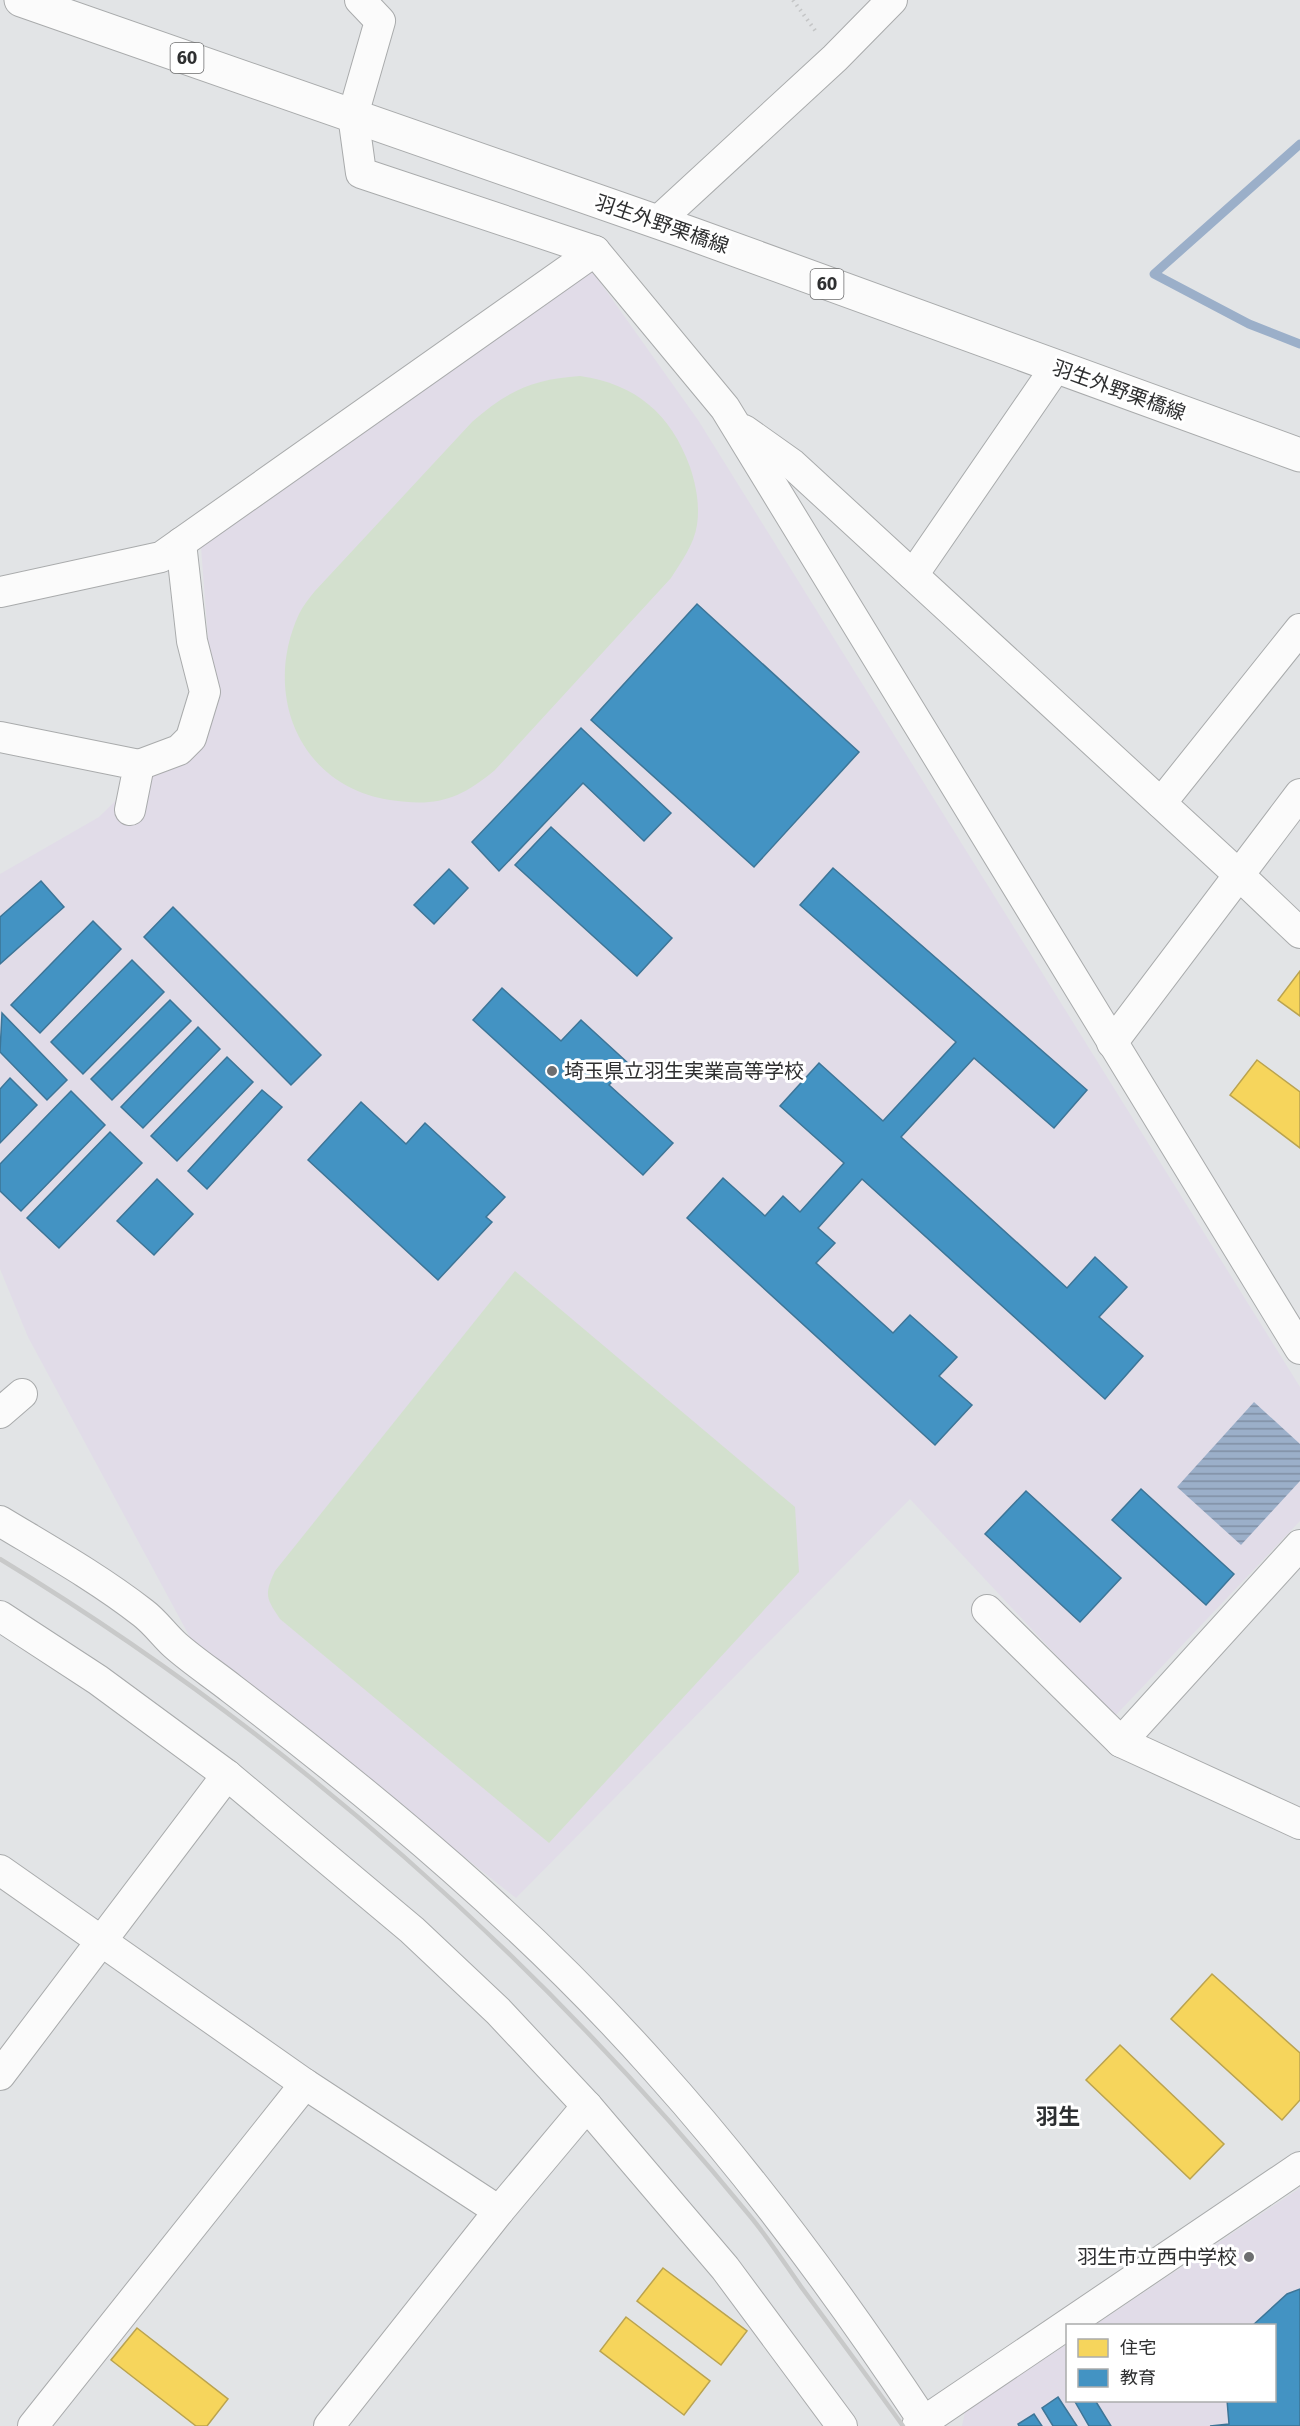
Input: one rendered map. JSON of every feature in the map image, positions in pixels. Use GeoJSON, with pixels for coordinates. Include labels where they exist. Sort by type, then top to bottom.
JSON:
{"type":"FeatureCollection","features":[{"type":"Feature","properties":{"kind":"main road","name":"羽生外野栗橋線"},"geometry":{"type":"LineString","coordinates":[[21,0],[657,222],[1300,455]]}},
{"type":"Feature","properties":{"kind":"street"},"geometry":{"type":"LineString","coordinates":[[360,0],[380,21],[353,115],[361,173],[595,251],[725,408],[1300,1349]]}},
{"type":"Feature","properties":{"kind":"street"},"geometry":{"type":"LineString","coordinates":[[657,222],[835,58],[892,0]]}},
{"type":"Feature","properties":{"kind":"street"},"geometry":{"type":"LineString","coordinates":[[0,592],[161,557],[595,251]]}},
{"type":"Feature","properties":{"kind":"street"},"geometry":{"type":"LineString","coordinates":[[913,575],[1056,367]]}},
{"type":"Feature","properties":{"kind":"street"},"geometry":{"type":"LineString","coordinates":[[735,423],[792,464],[1239,874],[1300,933]]}},
{"type":"Feature","properties":{"kind":"street"},"geometry":{"type":"LineString","coordinates":[[0,737],[139,765],[179,750],[191,738],[205,692],[192,640],[181,543]]}},
{"type":"Feature","properties":{"kind":"street"},"geometry":{"type":"LineString","coordinates":[[1161,803],[1300,629]]}},
{"type":"Feature","properties":{"kind":"street"},"geometry":{"type":"LineString","coordinates":[[130,810],[139,765]]}},
{"type":"Feature","properties":{"kind":"street"},"geometry":{"type":"LineString","coordinates":[[1112,1043],[1300,794]]}},
{"type":"Feature","properties":{"kind":"street"},"geometry":{"type":"LineString","coordinates":[[0,1413],[22,1394]]}},
{"type":"Feature","properties":{"kind":"street"},"geometry":{"type":"LineString","coordinates":[[0,1521],[82,1571],[146,1614],[174,1644],[335,1767],[482,1894],[598,2007],[656,2068],[783,2222],[928,2422],[1066,2327]]}},
{"type":"Feature","properties":{"kind":"street"},"geometry":{"type":"LineString","coordinates":[[1121,1742],[1300,1545]]}},
{"type":"Feature","properties":{"kind":"street"},"geometry":{"type":"LineString","coordinates":[[987,1610],[1121,1742],[1300,1824]]}},
{"type":"Feature","properties":{"kind":"street"},"geometry":{"type":"LineString","coordinates":[[0,1616],[98,1680],[227,1775],[412,1930],[498,2011],[587,2106],[725,2268],[842,2426]]}},
{"type":"Feature","properties":{"kind":"street"},"geometry":{"type":"LineString","coordinates":[[0,2075],[227,1775]]}},
{"type":"Feature","properties":{"kind":"street"},"geometry":{"type":"LineString","coordinates":[[0,1870],[305,2084],[499,2211]]}},
{"type":"Feature","properties":{"kind":"street"},"geometry":{"type":"LineString","coordinates":[[33,2426],[305,2084]]}},
{"type":"Feature","properties":{"kind":"street"},"geometry":{"type":"LineString","coordinates":[[329,2426],[499,2211],[587,2106]]}},
{"type":"Feature","properties":{"kind":"street"},"geometry":{"type":"LineString","coordinates":[[1071,2324],[1300,2167]]}},
{"type":"Feature","properties":{"kind":"path"},"geometry":{"type":"LineString","coordinates":[[793,0],[835,58]]}},
{"type":"Feature","properties":{"kind":"shaded area","name":"埼玉県立羽生実業高等学校"},"geometry":{"type":"Polygon","coordinates":[[[585,261],[698,420],[1300,1387],[1300,1521],[1114,1717],[910,1499],[516,1898],[192,1641],[28,1337],[0,1269],[0,874],[99,817],[213,705],[201,547],[585,261]]]}},
{"type":"Feature","properties":{"kind":"shaded area","name":"羽生市立西中学校"},"geometry":{"type":"Polygon","coordinates":[[[1300,2188],[1300,2426],[962,2426],[965,2412],[1066,2345],[1066,2402],[1276,2402],[1276,2324],[1096,2324],[1300,2188]]]}},
{"type":"Feature","properties":{"kind":"green space"},"geometry":{"type":"Polygon","coordinates":[[[580,376],[618,386],[634,394],[662,417],[673,432],[690,467],[697,495],[697,525],[690,546],[671,578],[495,770],[482,780],[458,795],[434,801],[390,800],[358,791],[332,776],[311,756],[296,732],[288,704],[285,675],[289,644],[302,608],[315,591],[472,422],[485,411],[522,388],[548,380],[580,376]]]}},
{"type":"Feature","properties":{"kind":"green space"},"geometry":{"type":"Polygon","coordinates":[[[515,1271],[795,1507],[799,1572],[549,1843],[280,1619],[268,1596],[275,1571],[515,1271]]]}},
{"type":"Feature","properties":{"kind":"water"},"geometry":{"type":"Polygon","coordinates":[[[1254,1402],[1300,1444],[1300,1481],[1241,1545],[1177,1487],[1254,1402]]]}},
{"type":"Feature","properties":{"kind":"building: 住宅"},"geometry":{"type":"Polygon","coordinates":[[[1300,971],[1300,1016],[1278,1000],[1300,971]]]}},
{"type":"Feature","properties":{"kind":"building: 住宅"},"geometry":{"type":"Polygon","coordinates":[[[1257,1060],[1300,1092],[1300,1148],[1230,1095],[1257,1060]]]}},
{"type":"Feature","properties":{"kind":"building: 住宅"},"geometry":{"type":"Polygon","coordinates":[[[1212,1974],[1300,2053],[1300,2100],[1282,2120],[1171,2019],[1212,1974]]]}},
{"type":"Feature","properties":{"kind":"building: 住宅"},"geometry":{"type":"Polygon","coordinates":[[[1120,2045],[1224,2144],[1190,2179],[1086,2080],[1120,2045]]]}},
{"type":"Feature","properties":{"kind":"building: 住宅"},"geometry":{"type":"Polygon","coordinates":[[[663,2268],[747,2331],[721,2365],[637,2301],[663,2268]]]}},
{"type":"Feature","properties":{"kind":"building: 住宅"},"geometry":{"type":"Polygon","coordinates":[[[626,2317],[710,2381],[684,2415],[600,2351],[626,2317]]]}},
{"type":"Feature","properties":{"kind":"building: 住宅"},"geometry":{"type":"Polygon","coordinates":[[[137,2328],[228,2399],[207,2426],[196,2426],[111,2360],[137,2328]]]}},
{"type":"Feature","properties":{"kind":"building: 教育"},"geometry":{"type":"Polygon","coordinates":[[[697,604],[859,752],[754,867],[591,720],[697,604]]]}},
{"type":"Feature","properties":{"kind":"building: 教育"},"geometry":{"type":"Polygon","coordinates":[[[581,728],[671,813],[644,841],[583,783],[499,871],[472,842],[581,728]]]}},
{"type":"Feature","properties":{"kind":"building: 教育"},"geometry":{"type":"Polygon","coordinates":[[[551,827],[672,938],[637,976],[515,865],[551,827]]]}},
{"type":"Feature","properties":{"kind":"building: 教育"},"geometry":{"type":"Polygon","coordinates":[[[833,868],[1087,1090],[1054,1128],[974,1058],[901,1137],[1067,1288],[1095,1257],[1127,1287],[1099,1317],[1143,1356],[1105,1399],[862,1179],[818,1228],[835,1243],[816,1263],[893,1333],[910,1315],[957,1357],[939,1376],[972,1405],[935,1445],[687,1218],[723,1178],[765,1216],[783,1196],[800,1212],[844,1163],[780,1106],[819,1063],[883,1121],[956,1042],[800,905],[833,868]]]}},
{"type":"Feature","properties":{"kind":"building: 教育"},"geometry":{"type":"Polygon","coordinates":[[[449,869],[468,888],[434,924],[414,905],[449,869]]]}},
{"type":"Feature","properties":{"kind":"building: 教育"},"geometry":{"type":"Polygon","coordinates":[[[41,881],[64,907],[0,964],[0,917],[41,881]]]}},
{"type":"Feature","properties":{"kind":"building: 教育"},"geometry":{"type":"Polygon","coordinates":[[[173,907],[321,1055],[291,1085],[144,937],[173,907]]]}},
{"type":"Feature","properties":{"kind":"building: 教育"},"geometry":{"type":"Polygon","coordinates":[[[93,921],[121,949],[40,1033],[11,1005],[93,921]]]}},
{"type":"Feature","properties":{"kind":"building: 教育"},"geometry":{"type":"Polygon","coordinates":[[[132,960],[164,992],[83,1074],[51,1042],[132,960]]]}},
{"type":"Feature","properties":{"kind":"building: 教育"},"geometry":{"type":"Polygon","coordinates":[[[502,988],[561,1041],[581,1020],[629,1064],[609,1085],[673,1143],[643,1175],[473,1020],[502,988]]]}},
{"type":"Feature","properties":{"kind":"building: 教育"},"geometry":{"type":"Polygon","coordinates":[[[170,1000],[191,1021],[112,1100],[91,1079],[170,1000]]]}},
{"type":"Feature","properties":{"kind":"building: 教育"},"geometry":{"type":"Polygon","coordinates":[[[2,1013],[67,1080],[47,1100],[0,1052],[2,1013]]]}},
{"type":"Feature","properties":{"kind":"building: 教育"},"geometry":{"type":"Polygon","coordinates":[[[198,1027],[220,1049],[143,1128],[121,1107],[198,1027]]]}},
{"type":"Feature","properties":{"kind":"building: 教育"},"geometry":{"type":"Polygon","coordinates":[[[227,1057],[253,1082],[177,1161],[151,1136],[227,1057]]]}},
{"type":"Feature","properties":{"kind":"building: 教育"},"geometry":{"type":"Polygon","coordinates":[[[10,1078],[37,1105],[0,1143],[0,1089],[10,1078]]]}},
{"type":"Feature","properties":{"kind":"building: 教育"},"geometry":{"type":"Polygon","coordinates":[[[262,1090],[282,1107],[207,1189],[188,1171],[262,1090]]]}},
{"type":"Feature","properties":{"kind":"building: 教育"},"geometry":{"type":"Polygon","coordinates":[[[71,1091],[105,1125],[21,1211],[0,1191],[0,1164],[71,1091]]]}},
{"type":"Feature","properties":{"kind":"building: 教育"},"geometry":{"type":"Polygon","coordinates":[[[361,1102],[406,1144],[425,1123],[505,1197],[486,1217],[492,1222],[438,1280],[308,1160],[361,1102]]]}},
{"type":"Feature","properties":{"kind":"building: 教育"},"geometry":{"type":"Polygon","coordinates":[[[110,1132],[142,1163],[59,1248],[27,1218],[110,1132]]]}},
{"type":"Feature","properties":{"kind":"building: 教育"},"geometry":{"type":"Polygon","coordinates":[[[157,1179],[193,1214],[154,1255],[117,1221],[157,1179]]]}},
{"type":"Feature","properties":{"kind":"building: 教育"},"geometry":{"type":"Polygon","coordinates":[[[1141,1489],[1234,1574],[1206,1605],[1112,1520],[1141,1489]]]}},
{"type":"Feature","properties":{"kind":"building: 教育"},"geometry":{"type":"Polygon","coordinates":[[[1026,1491],[1121,1578],[1080,1622],[985,1534],[1026,1491]]]}},
{"type":"Feature","properties":{"kind":"building: 教育"},"geometry":{"type":"Polygon","coordinates":[[[1300,2289],[1300,2426],[1210,2426],[1229,2424],[1227,2402],[1276,2402],[1276,2324],[1254,2324],[1287,2294],[1300,2289]]]}},
{"type":"Feature","properties":{"kind":"building: 教育"},"geometry":{"type":"Polygon","coordinates":[[[1058,2397],[1077,2426],[1053,2426],[1042,2408],[1058,2397]]]}},
{"type":"Feature","properties":{"kind":"building: 教育"},"geometry":{"type":"Polygon","coordinates":[[[1075,2402],[1096,2402],[1111,2426],[1089,2426],[1075,2402]]]}},
{"type":"Feature","properties":{"kind":"building: 教育"},"geometry":{"type":"Polygon","coordinates":[[[1034,2414],[1042,2426],[1019,2426],[1018,2424],[1034,2414]]]}},
{"type":"Feature","properties":{"kind":"waterway"},"geometry":{"type":"LineString","coordinates":[[1300,144],[1154,274],[1249,324],[1300,344]]}},
{"type":"Feature","properties":{"kind":"railway"},"geometry":{"type":"LineString","coordinates":[[0,1559],[105,1626],[208,1698],[307,1775],[403,1856],[495,1940],[584,2029],[669,2121],[750,2216],[903,2426]]}},
{"type":"Feature","properties":{"kind":"place","name":"埼玉県立羽生実業高等学校"},"geometry":{"type":"Point","coordinates":[552,1071]}},
{"type":"Feature","properties":{"kind":"place","name":"羽生市立西中学校"},"geometry":{"type":"Point","coordinates":[1249,2257]}},
{"type":"Feature","properties":{"kind":"district","name":"羽生"},"geometry":{"type":"Point","coordinates":[1058,2116]}}]}
